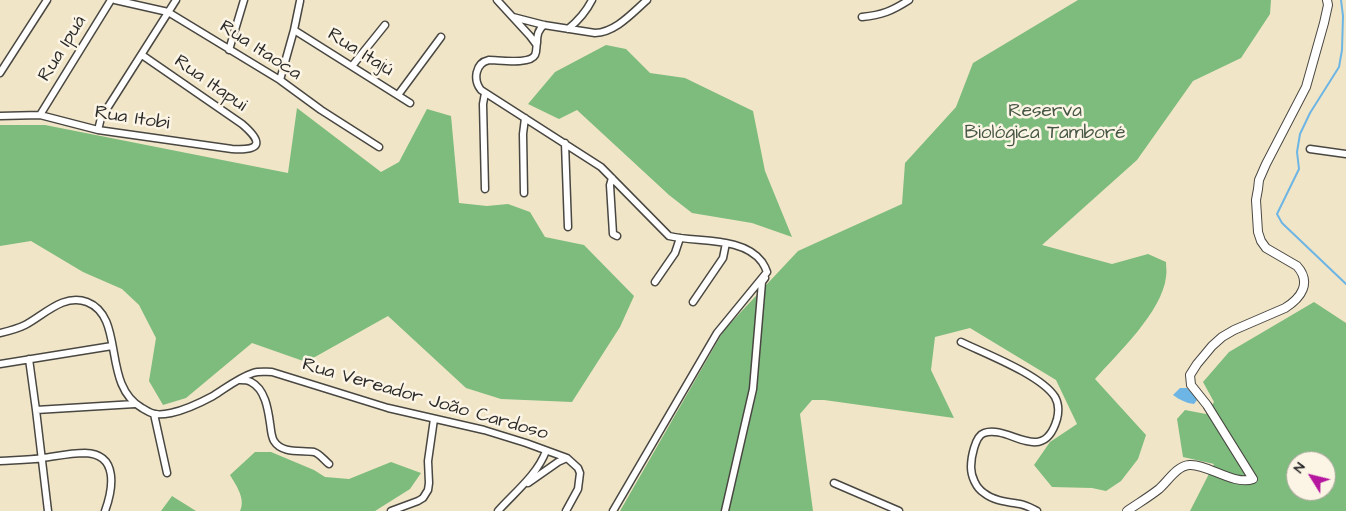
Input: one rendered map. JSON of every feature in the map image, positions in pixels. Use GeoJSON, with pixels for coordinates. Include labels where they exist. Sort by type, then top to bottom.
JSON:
{"type":"FeatureCollection","features":[{"type":"Feature","properties":{"kind":"street"},"geometry":{"type":"LineString","coordinates":[[0,73],[47,0]]}},
{"type":"Feature","properties":{"kind":"street","name":"Rua Ipuá"},"geometry":{"type":"LineString","coordinates":[[40,114],[111,0]]}},
{"type":"Feature","properties":{"kind":"street","name":"Rua Itaoca"},"geometry":{"type":"LineString","coordinates":[[116,0],[168,12],[186,22],[280,80],[321,110],[379,147]]}},
{"type":"Feature","properties":{"kind":"street"},"geometry":{"type":"LineString","coordinates":[[98,130],[102,118],[176,0]]}},
{"type":"Feature","properties":{"kind":"street"},"geometry":{"type":"LineString","coordinates":[[229,50],[244,0]]}},
{"type":"Feature","properties":{"kind":"street"},"geometry":{"type":"LineString","coordinates":[[497,0],[536,44]]}},
{"type":"Feature","properties":{"kind":"street"},"geometry":{"type":"LineString","coordinates":[[568,29],[577,22],[592,0]]}},
{"type":"Feature","properties":{"kind":"street"},"geometry":{"type":"LineString","coordinates":[[513,17],[544,25],[601,33],[620,23],[647,0]]}},
{"type":"Feature","properties":{"kind":"street"},"geometry":{"type":"LineString","coordinates":[[862,17],[878,16],[909,0]]}},
{"type":"Feature","properties":{"kind":"street"},"geometry":{"type":"LineString","coordinates":[[1127,511],[1159,489],[1179,469],[1187,465],[1195,465],[1241,480],[1252,480],[1253,478],[1207,405],[1191,385],[1190,375],[1212,346],[1222,337],[1292,304],[1302,292],[1305,280],[1297,266],[1266,248],[1261,241],[1258,232],[1256,200],[1259,180],[1266,164],[1306,87],[1324,23],[1328,5],[1327,0]]}},
{"type":"Feature","properties":{"kind":"street"},"geometry":{"type":"LineString","coordinates":[[280,80],[300,1]]}},
{"type":"Feature","properties":{"kind":"street"},"geometry":{"type":"LineString","coordinates":[[544,25],[537,33],[535,55],[528,60],[485,60],[479,64],[476,71],[477,85],[481,90],[601,167],[669,236],[726,243],[746,249],[762,262],[767,272]]}},
{"type":"Feature","properties":{"kind":"street"},"geometry":{"type":"LineString","coordinates":[[352,66],[384,26]]}},
{"type":"Feature","properties":{"kind":"street","name":"Rua Itajú"},"geometry":{"type":"LineString","coordinates":[[294,30],[410,103]]}},
{"type":"Feature","properties":{"kind":"street"},"geometry":{"type":"LineString","coordinates":[[398,95],[441,37]]}},
{"type":"Feature","properties":{"kind":"street","name":"Rua Itapui"},"geometry":{"type":"LineString","coordinates":[[142,55],[242,124],[253,134],[256,143]]}},
{"type":"Feature","properties":{"kind":"street"},"geometry":{"type":"LineString","coordinates":[[485,93],[483,104],[485,190]]}},
{"type":"Feature","properties":{"kind":"street","name":"Rua Itobi"},"geometry":{"type":"LineString","coordinates":[[0,116],[40,114],[98,130],[244,150],[252,149],[256,143]]}},
{"type":"Feature","properties":{"kind":"street"},"geometry":{"type":"LineString","coordinates":[[524,193],[523,134],[525,118]]}},
{"type":"Feature","properties":{"kind":"street"},"geometry":{"type":"LineString","coordinates":[[565,143],[568,227]]}},
{"type":"Feature","properties":{"kind":"street"},"geometry":{"type":"LineString","coordinates":[[1310,150],[1346,154]]}},
{"type":"Feature","properties":{"kind":"street"},"geometry":{"type":"LineString","coordinates":[[612,178],[610,185],[613,234],[617,236]]}},
{"type":"Feature","properties":{"kind":"street"},"geometry":{"type":"LineString","coordinates":[[611,199],[616,193],[624,191]]}},
{"type":"Feature","properties":{"kind":"street"},"geometry":{"type":"LineString","coordinates":[[655,282],[675,253],[680,238]]}},
{"type":"Feature","properties":{"kind":"street"},"geometry":{"type":"LineString","coordinates":[[693,302],[723,258],[726,243]]}},
{"type":"Feature","properties":{"kind":"street"},"geometry":{"type":"LineString","coordinates":[[613,511],[717,334],[767,272]]}},
{"type":"Feature","properties":{"kind":"street"},"geometry":{"type":"LineString","coordinates":[[725,511],[753,389],[762,282],[767,272]]}},
{"type":"Feature","properties":{"kind":"street"},"geometry":{"type":"LineString","coordinates":[[0,333],[23,326],[67,300],[77,299],[96,306],[102,311],[110,330],[117,372],[122,386],[135,404],[154,414],[168,474]]}},
{"type":"Feature","properties":{"kind":"street"},"geometry":{"type":"LineString","coordinates":[[961,342],[1018,369],[1049,390],[1055,398],[1059,409],[1057,420],[1046,438],[1037,442],[1026,442],[1002,433],[986,432],[977,439],[972,457],[973,477],[984,494],[993,499],[1027,506],[1037,511]]}},
{"type":"Feature","properties":{"kind":"street"},"geometry":{"type":"LineString","coordinates":[[0,364],[112,346]]}},
{"type":"Feature","properties":{"kind":"street"},"geometry":{"type":"LineString","coordinates":[[29,359],[48,511]]}},
{"type":"Feature","properties":{"kind":"street","name":"Rua Vereador João Cardoso"},"geometry":{"type":"LineString","coordinates":[[154,414],[179,411],[213,396],[238,379],[254,373],[272,372],[388,408],[484,430],[566,458],[578,468],[580,473],[578,489],[566,511]]}},
{"type":"Feature","properties":{"kind":"street"},"geometry":{"type":"LineString","coordinates":[[238,379],[255,385],[264,396],[268,408],[271,432],[274,442],[278,446],[294,451],[315,452],[329,464]]}},
{"type":"Feature","properties":{"kind":"street"},"geometry":{"type":"LineString","coordinates":[[36,410],[135,404]]}},
{"type":"Feature","properties":{"kind":"street"},"geometry":{"type":"LineString","coordinates":[[391,511],[423,498],[428,490],[428,461],[434,419]]}},
{"type":"Feature","properties":{"kind":"street"},"geometry":{"type":"LineString","coordinates":[[498,511],[538,468],[546,451]]}},
{"type":"Feature","properties":{"kind":"street"},"geometry":{"type":"LineString","coordinates":[[0,461],[87,453],[102,458],[107,463],[112,480],[111,493],[105,511]]}},
{"type":"Feature","properties":{"kind":"street"},"geometry":{"type":"LineString","coordinates":[[520,488],[566,458]]}},
{"type":"Feature","properties":{"kind":"street"},"geometry":{"type":"LineString","coordinates":[[834,483],[900,511]]}},
{"type":"Feature","properties":{"kind":"green space","name":"Reserva Biológica Tamboré"},"geometry":{"type":"Polygon","coordinates":[[[1078,0],[1271,0],[1270,14],[1241,58],[1193,81],[1137,160],[1042,245],[1112,264],[1148,254],[1166,262],[1166,277],[1163,290],[1148,318],[1127,345],[1095,379],[1146,435],[1138,459],[1121,481],[1106,491],[1092,488],[1052,487],[1034,465],[1050,442],[1077,424],[1056,380],[970,328],[935,337],[931,370],[954,418],[824,400],[812,400],[800,414],[813,511],[620,511],[724,330],[798,251],[902,204],[905,163],[956,107],[973,63],[1078,0]]]}},
{"type":"Feature","properties":{"kind":"green space"},"geometry":{"type":"Polygon","coordinates":[[[606,45],[626,49],[650,73],[685,78],[753,111],[765,171],[792,237],[752,223],[692,213],[669,195],[577,110],[559,119],[528,104],[555,72],[606,45]]]}},
{"type":"Feature","properties":{"kind":"green space"},"geometry":{"type":"Polygon","coordinates":[[[297,108],[381,172],[399,162],[427,109],[451,116],[459,203],[487,206],[508,204],[530,212],[545,237],[584,245],[634,296],[620,327],[572,402],[501,399],[466,388],[388,316],[306,362],[252,343],[186,398],[163,405],[149,381],[156,338],[139,305],[122,289],[83,272],[31,241],[0,246],[0,125],[45,125],[288,173],[297,108]]]}},
{"type":"Feature","properties":{"kind":"green space"},"geometry":{"type":"Polygon","coordinates":[[[1314,302],[1346,323],[1346,511],[1190,511],[1214,464],[1183,457],[1177,419],[1185,410],[1206,414],[1214,402],[1203,382],[1229,352],[1314,302]]]}},
{"type":"Feature","properties":{"kind":"green space"},"geometry":{"type":"Polygon","coordinates":[[[255,452],[271,452],[314,470],[325,477],[349,479],[391,462],[421,473],[410,489],[375,511],[240,511],[242,506],[241,497],[230,475],[255,452]]]}},
{"type":"Feature","properties":{"kind":"green space"},"geometry":{"type":"Polygon","coordinates":[[[172,496],[196,511],[161,511],[172,496]]]}},
{"type":"Feature","properties":{"kind":"water"},"geometry":{"type":"Polygon","coordinates":[[[1180,388],[1187,388],[1193,394],[1197,400],[1194,404],[1183,401],[1173,395],[1180,388]]]}},
{"type":"Feature","properties":{"kind":"waterway"},"geometry":{"type":"LineString","coordinates":[[1341,0],[1343,16],[1342,50],[1339,67],[1310,113],[1300,134],[1297,152],[1299,169],[1277,214],[1282,223],[1346,284]]}}]}
